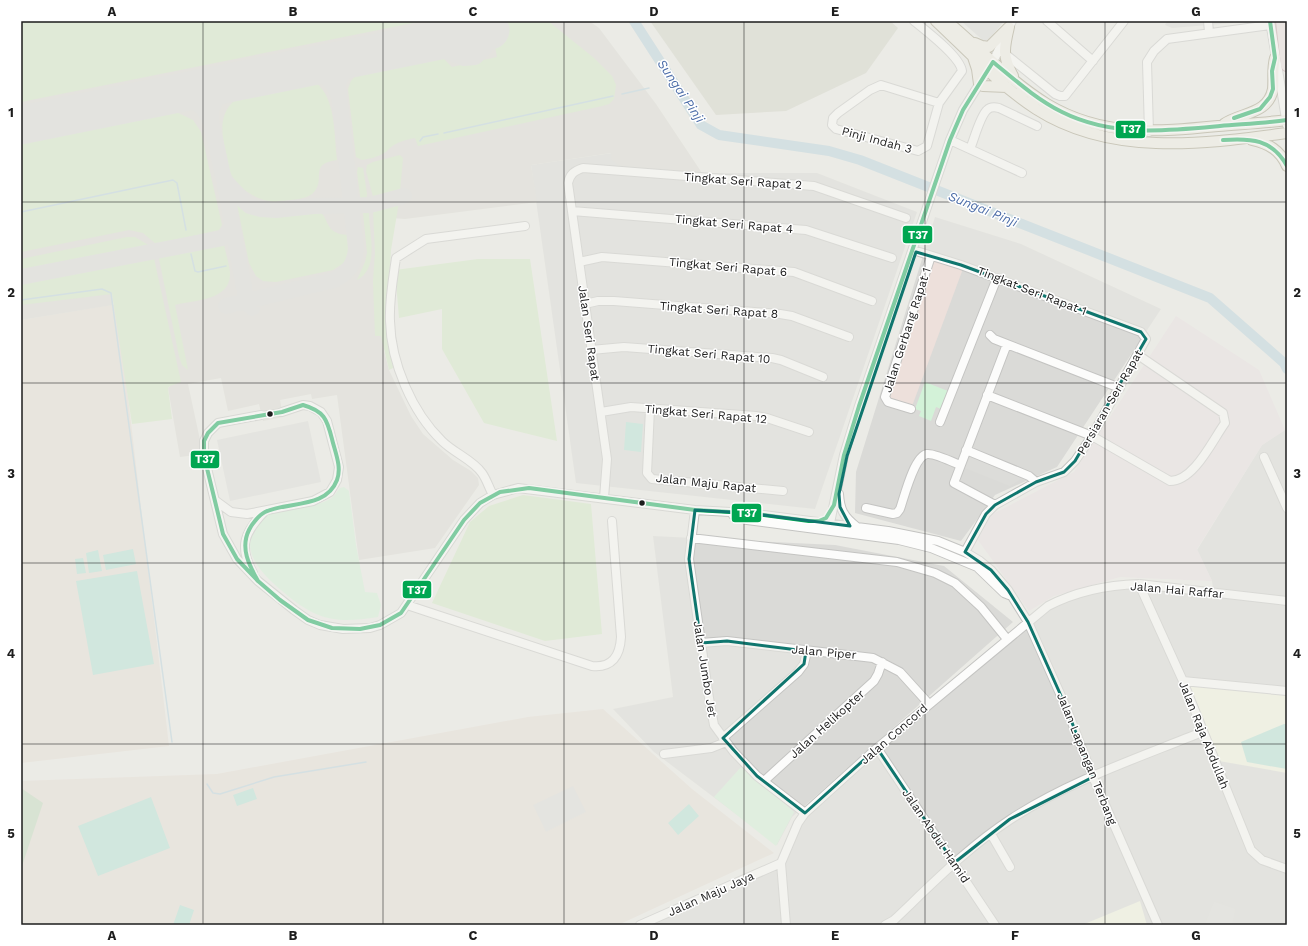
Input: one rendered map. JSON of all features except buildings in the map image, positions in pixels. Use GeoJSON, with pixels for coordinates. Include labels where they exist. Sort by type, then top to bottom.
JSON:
{"type":"FeatureCollection","features":[{"type":"Feature","properties":{"kind":"highway"},"geometry":{"type":"LineString","coordinates":[[1274,22],[1280,62]]}},
{"type":"Feature","properties":{"kind":"main road"},"geometry":{"type":"LineString","coordinates":[[936,21],[972,54],[1011,83],[1063,113],[1102,126],[1149,132],[1287,122]]}},
{"type":"Feature","properties":{"kind":"main road"},"geometry":{"type":"LineString","coordinates":[[947,21],[970,41],[991,68]]}},
{"type":"Feature","properties":{"kind":"main road"},"geometry":{"type":"LineString","coordinates":[[970,41],[989,47],[1010,24]]}},
{"type":"Feature","properties":{"kind":"main road"},"geometry":{"type":"LineString","coordinates":[[1010,24],[1004,53],[1011,83],[1036,108],[1055,120],[1103,136],[1128,142],[1157,144],[1287,134]]}},
{"type":"Feature","properties":{"kind":"main road"},"geometry":{"type":"LineString","coordinates":[[972,54],[981,85],[1011,83]]}},
{"type":"Feature","properties":{"kind":"main road"},"geometry":{"type":"LineString","coordinates":[[1221,126],[1232,119],[1260,109],[1266,104],[1273,89],[1272,71],[1280,62]]}},
{"type":"Feature","properties":{"kind":"main road"},"geometry":{"type":"LineString","coordinates":[[1246,138],[1269,145],[1276,150],[1287,166]]}},
{"type":"Feature","properties":{"kind":"street"},"geometry":{"type":"LineString","coordinates":[[914,21],[940,43],[961,66],[962,71],[959,77],[939,103]]}},
{"type":"Feature","properties":{"kind":"street"},"geometry":{"type":"LineString","coordinates":[[1004,53],[1060,96],[1065,96],[1124,21]]}},
{"type":"Feature","properties":{"kind":"street"},"geometry":{"type":"LineString","coordinates":[[1208,21],[1209,32]]}},
{"type":"Feature","properties":{"kind":"street"},"geometry":{"type":"LineString","coordinates":[[1149,132],[1147,62],[1154,51],[1167,39],[1274,22]]}},
{"type":"Feature","properties":{"kind":"street"},"geometry":{"type":"LineString","coordinates":[[1053,23],[1093,61]]}},
{"type":"Feature","properties":{"kind":"street"},"geometry":{"type":"LineString","coordinates":[[832,524],[834,505],[844,455],[857,413],[952,140],[991,68],[1010,24]]}},
{"type":"Feature","properties":{"kind":"street"},"geometry":{"type":"LineString","coordinates":[[1280,62],[1284,84],[1287,86]]}},
{"type":"Feature","properties":{"kind":"street"},"geometry":{"type":"LineString","coordinates":[[1280,62],[1287,122]]}},
{"type":"Feature","properties":{"kind":"street","name":"Pinji Indah 3"},"geometry":{"type":"LineString","coordinates":[[881,85],[939,103],[927,146],[918,152],[836,129],[832,125],[833,118],[838,113],[870,90],[881,85]]}},
{"type":"Feature","properties":{"kind":"street"},"geometry":{"type":"LineString","coordinates":[[970,149],[984,115],[987,110],[993,107],[999,108],[1037,126]]}},
{"type":"Feature","properties":{"kind":"street"},"geometry":{"type":"LineString","coordinates":[[952,140],[1022,173]]}},
{"type":"Feature","properties":{"kind":"street","name":"Tingkat Seri Rapat 2"},"geometry":{"type":"LineString","coordinates":[[575,171],[583,168],[814,186],[906,218]]}},
{"type":"Feature","properties":{"kind":"street","name":"Jalan Seri Rapat"},"geometry":{"type":"LineString","coordinates":[[575,171],[570,176],[568,183],[607,459],[604,498]]}},
{"type":"Feature","properties":{"kind":"street","name":"Tingkat Seri Rapat 4"},"geometry":{"type":"LineString","coordinates":[[572,212],[806,230],[892,258]]}},
{"type":"Feature","properties":{"kind":"street"},"geometry":{"type":"LineString","coordinates":[[493,495],[481,472],[443,442],[430,428],[408,389],[398,368],[390,323],[390,301],[396,258],[426,239],[525,226]]}},
{"type":"Feature","properties":{"kind":"street"},"geometry":{"type":"LineString","coordinates":[[832,524],[847,456],[914,251]]}},
{"type":"Feature","properties":{"kind":"street","name":"Tingkat Seri Rapat 1"},"geometry":{"type":"LineString","coordinates":[[914,251],[997,278],[1141,332],[1146,339]]}},
{"type":"Feature","properties":{"kind":"street","name":"Jalan Gerbang Rapat 1"},"geometry":{"type":"LineString","coordinates":[[911,409],[888,402],[885,397],[931,256]]}},
{"type":"Feature","properties":{"kind":"street","name":"Tingkat Seri Rapat 6"},"geometry":{"type":"LineString","coordinates":[[579,262],[602,257],[794,272],[872,300]]}},
{"type":"Feature","properties":{"kind":"street"},"geometry":{"type":"LineString","coordinates":[[940,422],[997,278]]}},
{"type":"Feature","properties":{"kind":"street","name":"Tingkat Seri Rapat 8"},"geometry":{"type":"LineString","coordinates":[[585,304],[598,301],[614,301],[780,314],[792,316],[849,337]]}},
{"type":"Feature","properties":{"kind":"street"},"geometry":{"type":"LineString","coordinates":[[990,336],[994,339],[1120,388]]}},
{"type":"Feature","properties":{"kind":"street","name":"Persiaran Seri Rapat"},"geometry":{"type":"LineString","coordinates":[[965,552],[986,514],[995,505],[1036,482],[1064,472],[1075,461],[1092,436],[1120,388],[1146,339]]}},
{"type":"Feature","properties":{"kind":"street"},"geometry":{"type":"LineString","coordinates":[[995,505],[956,486],[954,480],[1007,344]]}},
{"type":"Feature","properties":{"kind":"street","name":"Tingkat Seri Rapat 10"},"geometry":{"type":"LineString","coordinates":[[591,350],[631,348],[772,358],[781,360],[823,377]]}},
{"type":"Feature","properties":{"kind":"street"},"geometry":{"type":"LineString","coordinates":[[987,395],[1092,436],[1170,481],[1177,481],[1191,472],[1225,423],[1225,418],[1223,413],[1138,355]]}},
{"type":"Feature","properties":{"kind":"street"},"geometry":{"type":"LineString","coordinates":[[216,501],[226,510],[236,514],[264,512],[322,498],[330,492],[337,480],[339,467],[329,425],[325,417],[316,409],[303,405],[284,412]]}},
{"type":"Feature","properties":{"kind":"street","name":"Tingkat Seri Rapat 12"},"geometry":{"type":"LineString","coordinates":[[601,412],[631,407],[762,416],[809,432]]}},
{"type":"Feature","properties":{"kind":"street","name":"Jalan Maju Rapat"},"geometry":{"type":"LineString","coordinates":[[650,409],[647,473],[652,479],[782,492]]}},
{"type":"Feature","properties":{"kind":"street","name":"Jalan Lapangan Terbang"},"geometry":{"type":"LineString","coordinates":[[262,418],[246,417],[218,423],[208,433],[204,441],[204,456],[223,534],[237,559],[258,581],[308,620],[332,628],[370,628],[394,617],[407,606],[464,520],[480,503],[493,495],[518,488],[529,488],[695,510],[748,513],[888,531],[935,540],[965,552],[991,570],[1012,596],[1028,622],[1066,706],[1093,777],[1158,925]]}},
{"type":"Feature","properties":{"kind":"street"},"geometry":{"type":"LineString","coordinates":[[966,450],[1029,476],[1036,482]]}},
{"type":"Feature","properties":{"kind":"street"},"geometry":{"type":"LineString","coordinates":[[866,508],[893,514],[896,513],[900,509],[916,464],[923,456],[931,454],[960,465]]}},
{"type":"Feature","properties":{"kind":"street"},"geometry":{"type":"LineString","coordinates":[[1264,457],[1287,508]]}},
{"type":"Feature","properties":{"kind":"street"},"geometry":{"type":"LineString","coordinates":[[839,494],[840,507],[845,516],[857,527]]}},
{"type":"Feature","properties":{"kind":"street"},"geometry":{"type":"LineString","coordinates":[[809,521],[819,521],[826,518],[834,505]]}},
{"type":"Feature","properties":{"kind":"street","name":"Jalan Jumbo Jet"},"geometry":{"type":"LineString","coordinates":[[695,510],[689,559],[714,725],[724,740],[764,781],[805,813]]}},
{"type":"Feature","properties":{"kind":"street","name":"Jalan Lapangan Terbang"},"geometry":{"type":"LineString","coordinates":[[258,581],[248,563],[245,541],[252,525],[264,512]]}},
{"type":"Feature","properties":{"kind":"street","name":"Jalan Lapangan Terbang"},"geometry":{"type":"LineString","coordinates":[[728,513],[747,520],[899,540],[950,555],[978,567],[1004,593],[1012,596]]}},
{"type":"Feature","properties":{"kind":"street"},"geometry":{"type":"LineString","coordinates":[[407,606],[592,666],[599,667],[609,664],[617,656],[621,647],[622,637],[612,521]]}},
{"type":"Feature","properties":{"kind":"street"},"geometry":{"type":"LineString","coordinates":[[770,523],[821,528],[832,524],[877,538]]}},
{"type":"Feature","properties":{"kind":"street"},"geometry":{"type":"LineString","coordinates":[[691,538],[897,562],[935,573],[955,583],[976,602],[1007,639]]}},
{"type":"Feature","properties":{"kind":"street"},"geometry":{"type":"LineString","coordinates":[[950,555],[960,555],[965,552],[969,560],[978,567]]}},
{"type":"Feature","properties":{"kind":"street","name":"Jalan Hai Raffar"},"geometry":{"type":"LineString","coordinates":[[1028,622],[1048,606],[1068,596],[1098,588],[1139,584],[1287,601]]}},
{"type":"Feature","properties":{"kind":"street","name":"Jalan Raja Abdullah"},"geometry":{"type":"LineString","coordinates":[[1139,584],[1183,681],[1202,732],[1251,850],[1262,860],[1287,869]]}},
{"type":"Feature","properties":{"kind":"street","name":"Jalan Concord"},"geometry":{"type":"LineString","coordinates":[[781,863],[798,822],[805,813],[877,748],[1028,622]]}},
{"type":"Feature","properties":{"kind":"street","name":"Jalan Piper"},"geometry":{"type":"LineString","coordinates":[[701,643],[727,641],[862,656],[882,662],[908,679],[930,704]]}},
{"type":"Feature","properties":{"kind":"street"},"geometry":{"type":"LineString","coordinates":[[664,754],[711,748],[724,740],[798,672],[804,664],[807,651]]}},
{"type":"Feature","properties":{"kind":"street","name":"Jalan Helikopter"},"geometry":{"type":"LineString","coordinates":[[764,781],[874,681],[882,662]]}},
{"type":"Feature","properties":{"kind":"street"},"geometry":{"type":"LineString","coordinates":[[1183,681],[1287,691]]}},
{"type":"Feature","properties":{"kind":"street"},"geometry":{"type":"LineString","coordinates":[[885,925],[894,920],[954,863],[1010,819],[1033,806],[1093,777],[1202,732]]}},
{"type":"Feature","properties":{"kind":"street","name":"Jalan Abdul Hamid"},"geometry":{"type":"LineString","coordinates":[[877,748],[995,925]]}},
{"type":"Feature","properties":{"kind":"street"},"geometry":{"type":"LineString","coordinates":[[991,834],[1010,867]]}},
{"type":"Feature","properties":{"kind":"street"},"geometry":{"type":"LineString","coordinates":[[781,863],[780,872],[785,925]]}},
{"type":"Feature","properties":{"kind":"street","name":"Jalan Maju Jaya"},"geometry":{"type":"LineString","coordinates":[[640,925],[781,863]]}},
{"type":"Feature","properties":{"kind":"highlighted area"},"geometry":{"type":"Polygon","coordinates":[[[916,252],[961,265],[1141,332],[1146,339],[1138,355],[1075,461],[1064,472],[1036,482],[995,505],[986,514],[965,552],[991,570],[1008,590],[1028,622],[1066,707],[1093,777],[1010,819],[954,863],[877,748],[805,813],[757,776],[723,738],[804,664],[806,651],[727,641],[701,643],[689,559],[695,510],[748,513],[850,526],[840,507],[839,494],[847,456],[916,252]]]}},
{"type":"Feature","properties":{"kind":"shaded area"},"geometry":{"type":"Polygon","coordinates":[[[21,21],[589,21],[599,28],[656,104],[702,173],[620,166],[612,160],[611,153],[531,165],[537,202],[405,219],[392,218],[384,351],[389,370],[411,416],[423,434],[453,460],[471,471],[478,478],[479,485],[435,548],[359,560],[337,395],[312,399],[311,394],[280,400],[283,417],[263,421],[259,404],[228,411],[221,378],[188,384],[203,454],[180,457],[168,388],[170,386],[112,294],[113,305],[21,320],[21,21]]]}},
{"type":"Feature","properties":{"kind":"shaded area"},"geometry":{"type":"Polygon","coordinates":[[[650,21],[890,21],[898,28],[866,73],[786,111],[716,115],[650,21]]]}},
{"type":"Feature","properties":{"kind":"shaded area"},"geometry":{"type":"Polygon","coordinates":[[[961,21],[1004,21],[986,43],[961,21]]]}},
{"type":"Feature","properties":{"kind":"shaded area"},"geometry":{"type":"Polygon","coordinates":[[[1167,21],[1233,21],[1233,23],[1172,28],[1165,25],[1167,21]]]}},
{"type":"Feature","properties":{"kind":"shaded area"},"geometry":{"type":"Polygon","coordinates":[[[612,153],[621,166],[702,173],[817,173],[917,212],[815,509],[576,483],[531,165],[612,153]]]}},
{"type":"Feature","properties":{"kind":"shaded area"},"geometry":{"type":"Polygon","coordinates":[[[935,217],[1021,244],[1161,309],[1057,467],[995,495],[961,541],[855,513],[856,472],[935,217]]]}},
{"type":"Feature","properties":{"kind":"shaded area"},"geometry":{"type":"Polygon","coordinates":[[[935,253],[964,266],[911,409],[883,399],[935,253]]]}},
{"type":"Feature","properties":{"kind":"shaded area"},"geometry":{"type":"Polygon","coordinates":[[[117,304],[169,746],[21,763],[21,320],[117,304]]]}},
{"type":"Feature","properties":{"kind":"shaded area"},"geometry":{"type":"Polygon","coordinates":[[[1176,316],[1259,370],[1285,430],[1262,445],[1197,549],[1212,581],[1120,577],[1054,596],[1029,611],[978,540],[991,515],[1074,472],[1176,316]]]}},
{"type":"Feature","properties":{"kind":"shaded area"},"geometry":{"type":"Polygon","coordinates":[[[925,382],[948,391],[941,409],[936,407],[931,421],[919,416],[921,411],[915,409],[925,382]]]}},
{"type":"Feature","properties":{"kind":"shaded area"},"geometry":{"type":"Polygon","coordinates":[[[308,421],[321,482],[230,501],[217,440],[308,421]]]}},
{"type":"Feature","properties":{"kind":"shaded area"},"geometry":{"type":"Polygon","coordinates":[[[1285,430],[1287,434],[1287,925],[648,925],[778,866],[806,816],[1033,619],[1069,599],[1103,590],[1151,588],[1214,595],[1212,581],[1197,550],[1262,445],[1285,430]]]}},
{"type":"Feature","properties":{"kind":"shaded area"},"geometry":{"type":"Polygon","coordinates":[[[971,456],[1024,477],[1010,486],[965,468],[971,456]]]}},
{"type":"Feature","properties":{"kind":"shaded area"},"geometry":{"type":"Polygon","coordinates":[[[344,487],[349,491],[356,545],[365,592],[377,593],[381,605],[378,617],[341,620],[320,616],[310,611],[299,605],[265,575],[253,558],[250,549],[250,540],[254,530],[259,522],[266,516],[278,512],[316,505],[331,498],[340,488],[344,487]]]}},
{"type":"Feature","properties":{"kind":"shaded area"},"geometry":{"type":"Polygon","coordinates":[[[653,536],[835,545],[944,566],[1013,622],[792,817],[777,845],[654,752],[613,709],[673,697],[653,536]]]}},
{"type":"Feature","properties":{"kind":"shaded area"},"geometry":{"type":"Polygon","coordinates":[[[1188,685],[1287,695],[1287,773],[1219,761],[1188,685]]]}},
{"type":"Feature","properties":{"kind":"shaded area"},"geometry":{"type":"Polygon","coordinates":[[[603,709],[692,789],[774,853],[618,925],[21,925],[21,781],[217,774],[528,717],[603,709]]]}},
{"type":"Feature","properties":{"kind":"shaded area"},"geometry":{"type":"Polygon","coordinates":[[[742,766],[794,812],[776,846],[714,797],[742,766]]]}},
{"type":"Feature","properties":{"kind":"shaded area"},"geometry":{"type":"Polygon","coordinates":[[[573,786],[586,812],[546,832],[533,805],[573,786]]]}},
{"type":"Feature","properties":{"kind":"shaded area"},"geometry":{"type":"Polygon","coordinates":[[[1248,851],[1250,856],[1260,864],[1227,904],[1214,901],[1204,925],[1166,925],[1155,897],[1203,877],[1248,851]]]}},
{"type":"Feature","properties":{"kind":"shaded area"},"geometry":{"type":"Polygon","coordinates":[[[1140,901],[1147,925],[1082,925],[1140,901]]]}},
{"type":"Feature","properties":{"kind":"shaded area"},"geometry":{"type":"Polygon","coordinates":[[[1214,902],[1235,909],[1232,925],[1205,925],[1214,902]]]}},
{"type":"Feature","properties":{"kind":"green space"},"geometry":{"type":"Polygon","coordinates":[[[21,21],[423,21],[21,102],[21,21]]]}},
{"type":"Feature","properties":{"kind":"green space"},"geometry":{"type":"Polygon","coordinates":[[[490,21],[548,21],[594,58],[612,76],[616,85],[614,99],[609,104],[602,106],[418,146],[415,138],[409,139],[396,144],[385,153],[376,157],[362,160],[356,157],[348,89],[351,81],[357,74],[443,58],[452,67],[497,57],[490,21]]]}},
{"type":"Feature","properties":{"kind":"green space"},"geometry":{"type":"Polygon","coordinates":[[[316,83],[323,90],[331,108],[337,160],[328,162],[320,168],[317,187],[311,195],[307,197],[293,200],[272,201],[252,195],[239,185],[229,170],[222,127],[225,113],[229,106],[235,100],[316,83]]]}},
{"type":"Feature","properties":{"kind":"green space"},"geometry":{"type":"Polygon","coordinates":[[[176,112],[193,120],[201,132],[222,225],[219,230],[156,244],[143,233],[129,230],[21,252],[21,144],[176,112]]]}},
{"type":"Feature","properties":{"kind":"green space"},"geometry":{"type":"Polygon","coordinates":[[[400,155],[403,158],[400,191],[374,200],[366,171],[367,165],[400,155]]]}},
{"type":"Feature","properties":{"kind":"green space"},"geometry":{"type":"Polygon","coordinates":[[[358,167],[363,168],[367,194],[366,202],[361,203],[357,172],[358,167]]]}},
{"type":"Feature","properties":{"kind":"green space"},"geometry":{"type":"Polygon","coordinates":[[[399,202],[391,250],[388,302],[395,367],[389,370],[381,336],[375,336],[373,281],[375,253],[373,210],[375,208],[399,202]]]}},
{"type":"Feature","properties":{"kind":"green space"},"geometry":{"type":"Polygon","coordinates":[[[237,204],[256,213],[266,215],[285,215],[316,209],[321,212],[334,232],[348,235],[350,248],[345,262],[333,270],[276,282],[263,281],[256,276],[249,263],[237,204]]]}},
{"type":"Feature","properties":{"kind":"green space"},"geometry":{"type":"Polygon","coordinates":[[[363,213],[369,213],[372,250],[371,259],[369,267],[357,280],[365,262],[367,253],[363,213]]]}},
{"type":"Feature","properties":{"kind":"green space"},"geometry":{"type":"Polygon","coordinates":[[[127,237],[135,237],[150,246],[21,272],[21,259],[127,237]]]}},
{"type":"Feature","properties":{"kind":"green space"},"geometry":{"type":"Polygon","coordinates":[[[217,243],[224,245],[230,270],[229,282],[224,289],[210,298],[175,305],[188,370],[182,365],[179,356],[158,254],[217,243]]]}},
{"type":"Feature","properties":{"kind":"green space"},"geometry":{"type":"Polygon","coordinates":[[[153,254],[181,382],[168,388],[172,419],[132,424],[112,294],[21,305],[21,280],[153,254]]]}},
{"type":"Feature","properties":{"kind":"green space"},"geometry":{"type":"Polygon","coordinates":[[[478,259],[530,259],[557,441],[484,423],[442,349],[442,309],[399,318],[395,270],[478,259]]]}},
{"type":"Feature","properties":{"kind":"green space"},"geometry":{"type":"Polygon","coordinates":[[[626,422],[643,424],[641,452],[624,450],[626,422]]]}},
{"type":"Feature","properties":{"kind":"green space"},"geometry":{"type":"Polygon","coordinates":[[[523,495],[591,504],[602,634],[545,641],[432,603],[470,522],[489,506],[523,495]]]}},
{"type":"Feature","properties":{"kind":"green space"},"geometry":{"type":"Polygon","coordinates":[[[133,549],[136,564],[106,570],[103,555],[133,549]]]}},
{"type":"Feature","properties":{"kind":"green space"},"geometry":{"type":"Polygon","coordinates":[[[98,550],[102,571],[89,573],[86,553],[98,550]]]}},
{"type":"Feature","properties":{"kind":"green space"},"geometry":{"type":"Polygon","coordinates":[[[83,558],[86,573],[77,574],[75,559],[83,558]]]}},
{"type":"Feature","properties":{"kind":"green space"},"geometry":{"type":"Polygon","coordinates":[[[137,571],[154,664],[93,675],[76,581],[137,571]]]}},
{"type":"Feature","properties":{"kind":"green space"},"geometry":{"type":"Polygon","coordinates":[[[1287,724],[1287,769],[1247,762],[1241,742],[1287,724]]]}},
{"type":"Feature","properties":{"kind":"green space"},"geometry":{"type":"Polygon","coordinates":[[[21,788],[43,803],[21,869],[21,788]]]}},
{"type":"Feature","properties":{"kind":"green space"},"geometry":{"type":"Polygon","coordinates":[[[253,788],[257,799],[237,806],[233,795],[253,788]]]}},
{"type":"Feature","properties":{"kind":"green space"},"geometry":{"type":"Polygon","coordinates":[[[151,797],[170,848],[98,876],[78,826],[151,797]]]}},
{"type":"Feature","properties":{"kind":"green space"},"geometry":{"type":"Polygon","coordinates":[[[689,804],[699,816],[678,835],[668,823],[689,804]]]}},
{"type":"Feature","properties":{"kind":"green space"},"geometry":{"type":"Polygon","coordinates":[[[180,905],[194,910],[189,925],[173,925],[180,905]]]}},
{"type":"Feature","properties":{"kind":"waterway","name":"Sungai Pinji"},"geometry":{"type":"LineString","coordinates":[[634,21],[701,125],[719,135],[829,151],[860,160],[1210,298],[1284,363],[1287,369]]}},
{"type":"Feature","properties":{"kind":"waterway"},"geometry":{"type":"LineString","coordinates":[[622,94],[649,88]]}},
{"type":"Feature","properties":{"kind":"waterway"},"geometry":{"type":"LineString","coordinates":[[444,133],[613,96]]}},
{"type":"Feature","properties":{"kind":"waterway"},"geometry":{"type":"LineString","coordinates":[[420,141],[423,137],[438,134]]}},
{"type":"Feature","properties":{"kind":"waterway"},"geometry":{"type":"LineString","coordinates":[[21,212],[173,180],[177,183],[186,230]]}},
{"type":"Feature","properties":{"kind":"waterway"},"geometry":{"type":"LineString","coordinates":[[191,254],[195,271],[198,272],[226,266]]}},
{"type":"Feature","properties":{"kind":"waterway"},"geometry":{"type":"LineString","coordinates":[[21,300],[102,289],[111,293],[172,742]]}},
{"type":"Feature","properties":{"kind":"waterway"},"geometry":{"type":"LineString","coordinates":[[207,784],[213,793],[220,794],[274,777],[366,762]]}},
{"type":"Feature","properties":{"kind":"taxiway"},"geometry":{"type":"LineString","coordinates":[[470,24],[483,30],[486,42],[485,47],[475,57],[464,58],[443,50],[413,46],[470,24]]}},
{"type":"Feature","properties":{"kind":"taxiway"},"geometry":{"type":"LineString","coordinates":[[226,306],[334,280],[347,271],[350,267],[354,259],[356,248],[338,86],[344,71],[355,61],[365,56]]}},
{"type":"Feature","properties":{"kind":"taxiway"},"geometry":{"type":"LineString","coordinates":[[294,70],[322,74],[331,82],[339,96]]}},
{"type":"Feature","properties":{"kind":"taxiway"},"geometry":{"type":"LineString","coordinates":[[235,82],[217,97],[211,110],[211,122],[224,180],[246,298],[252,308]]}},
{"type":"Feature","properties":{"kind":"taxiway"},"geometry":{"type":"LineString","coordinates":[[162,97],[186,99],[198,103],[203,108],[211,122]]}},
{"type":"Feature","properties":{"kind":"taxiway"},"geometry":{"type":"LineString","coordinates":[[224,180],[250,206],[261,209],[276,210],[314,206],[370,205],[404,196]]}},
{"type":"Feature","properties":{"kind":"taxiway"},"geometry":{"type":"LineString","coordinates":[[21,277],[223,238],[232,227]]}},
{"type":"Feature","properties":{"kind":"runway"},"geometry":{"type":"LineString","coordinates":[[21,125],[490,30]]}},
{"type":"Feature","properties":{"kind":"tunnel"},"geometry":{"type":"LineString","coordinates":[[261,415],[282,412]]}},
{"type":"Feature","properties":{"kind":"transit line","name":"T37"},"geometry":{"type":"LineString","coordinates":[[1234,118],[1260,109],[1270,97],[1273,89],[1272,71],[1275,58],[1270,21]]}},
{"type":"Feature","properties":{"kind":"transit line","name":"T37"},"geometry":{"type":"LineString","coordinates":[[993,62],[1026,89],[1052,107],[1081,120],[1120,129],[1159,130],[1200,128],[1287,120]]}},
{"type":"Feature","properties":{"kind":"transit line","name":"T37"},"geometry":{"type":"LineString","coordinates":[[258,581],[280,600],[308,620],[332,628],[360,629],[380,625],[401,613],[464,520],[480,503],[500,492],[529,488],[695,510],[748,513],[809,521],[819,521],[826,518],[834,505],[844,455],[859,406],[950,140],[963,110],[993,62]]}},
{"type":"Feature","properties":{"kind":"transit line","name":"T37"},"geometry":{"type":"LineString","coordinates":[[1223,140],[1243,139],[1268,145],[1275,150],[1287,166]]}},
{"type":"Feature","properties":{"kind":"transit line","name":"T37"},"geometry":{"type":"LineString","coordinates":[[303,405],[316,410],[324,417],[326,421],[338,460],[339,470],[337,480],[332,489],[324,496],[306,503],[265,512],[254,522],[249,530],[245,543],[249,563],[258,581],[237,559],[223,534],[204,456],[204,441],[208,433],[218,423],[282,412],[303,405]]}}]}
